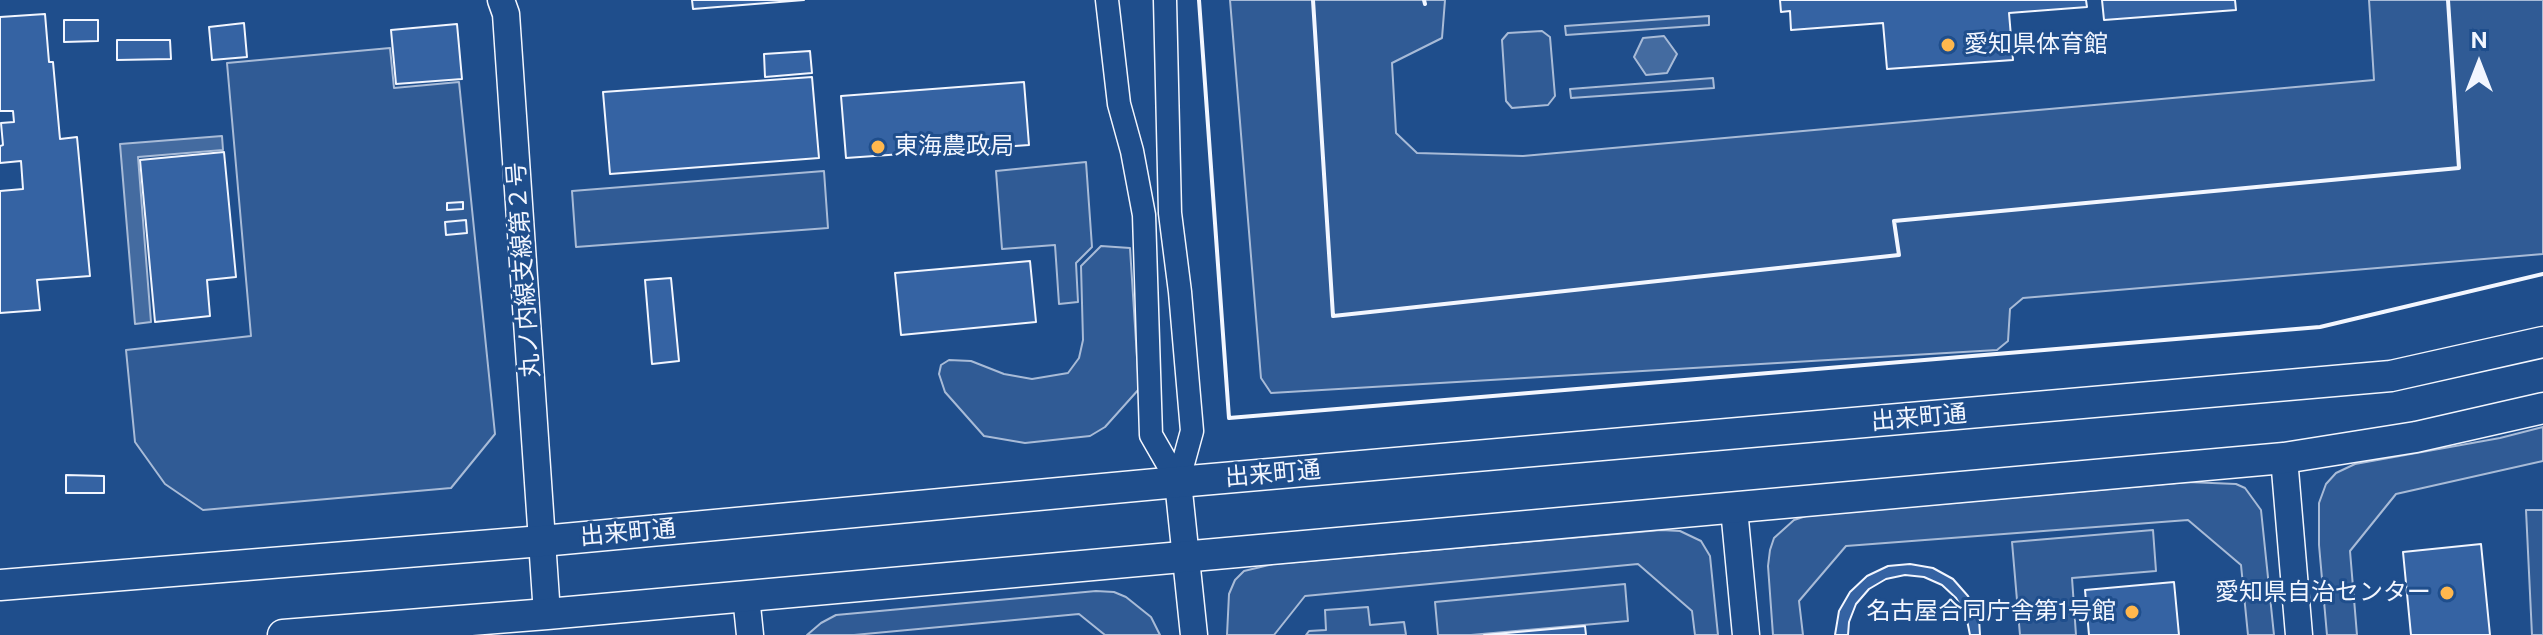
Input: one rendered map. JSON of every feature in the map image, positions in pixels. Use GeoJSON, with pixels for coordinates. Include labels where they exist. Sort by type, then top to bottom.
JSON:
{"type":"FeatureCollection","features":[{"type":"Feature","properties":{"kind":"main road","name":"出来町通"},"geometry":{"type":"LineString","coordinates":[[0,585],[542,541],[2391,376],[2543,342]]}},
{"type":"Feature","properties":{"kind":"main road"},"geometry":{"type":"LineString","coordinates":[[300,634],[2284,458],[2416,437],[2543,408]]}},
{"type":"Feature","properties":{"kind":"street","name":"丸ノ内線支線第２号"},"geometry":{"type":"LineString","coordinates":[[501,0],[506,14],[547,614]]}},
{"type":"Feature","properties":{"kind":"street"},"geometry":{"type":"LineString","coordinates":[[1165,0],[1170,213],[1192,431],[1178,482],[1194,635]]}},
{"type":"Feature","properties":{"kind":"street"},"geometry":{"type":"LineString","coordinates":[[1109,1],[1119,104],[1144,215],[1151,435],[1178,482]]}},
{"type":"Feature","properties":{"kind":"street"},"geometry":{"type":"LineString","coordinates":[[2284,458],[2299,635]]}},
{"type":"Feature","properties":{"kind":"street"},"geometry":{"type":"LineString","coordinates":[[1734,509],[1746,635]]}},
{"type":"Feature","properties":{"kind":"street"},"geometry":{"type":"LineString","coordinates":[[746,596],[750,635]]}},
{"type":"Feature","properties":{"kind":"shaded area"},"geometry":{"type":"Polygon","coordinates":[[[1230,0],[1445,0],[1442,38],[1392,63],[1396,133],[1417,153],[1523,156],[2374,80],[2369,0],[2543,0],[2543,254],[2023,298],[2010,309],[2008,341],[1997,350],[1271,393],[1261,378],[1230,0]]]}},
{"type":"Feature","properties":{"kind":"shaded area"},"geometry":{"type":"Polygon","coordinates":[[[1709,16],[1709,25],[1566,35],[1565,26],[1709,16]]]}},
{"type":"Feature","properties":{"kind":"shaded area"},"geometry":{"type":"Polygon","coordinates":[[[1542,31],[1550,37],[1555,96],[1548,105],[1512,108],[1506,101],[1502,40],[1508,33],[1542,31]]]}},
{"type":"Feature","properties":{"kind":"shaded area"},"geometry":{"type":"Polygon","coordinates":[[[1664,36],[1677,54],[1667,73],[1646,75],[1634,57],[1643,38],[1664,36]]]}},
{"type":"Feature","properties":{"kind":"shaded area"},"geometry":{"type":"Polygon","coordinates":[[[390,48],[394,88],[459,82],[495,434],[451,488],[203,510],[165,484],[135,442],[126,350],[251,336],[227,63],[390,48]]]}},
{"type":"Feature","properties":{"kind":"shaded area"},"geometry":{"type":"Polygon","coordinates":[[[1713,78],[1714,88],[1571,98],[1570,89],[1713,78]]]}},
{"type":"Feature","properties":{"kind":"shaded area"},"geometry":{"type":"Polygon","coordinates":[[[222,136],[223,150],[138,157],[151,322],[135,324],[120,144],[222,136]]]}},
{"type":"Feature","properties":{"kind":"shaded area"},"geometry":{"type":"Polygon","coordinates":[[[1086,162],[1092,247],[1076,263],[1078,302],[1059,304],[1055,245],[1002,249],[996,171],[1086,162]]]}},
{"type":"Feature","properties":{"kind":"shaded area"},"geometry":{"type":"Polygon","coordinates":[[[824,171],[828,228],[576,247],[572,191],[824,171]]]}},
{"type":"Feature","properties":{"kind":"shaded area"},"geometry":{"type":"Polygon","coordinates":[[[1101,246],[1130,248],[1139,389],[1105,427],[1090,436],[1025,443],[984,436],[945,392],[939,374],[941,365],[949,360],[971,361],[1004,374],[1032,379],[1068,373],[1079,358],[1083,340],[1081,266],[1101,246]]]}},
{"type":"Feature","properties":{"kind":"shaded area"},"geometry":{"type":"Polygon","coordinates":[[[2543,427],[2543,461],[2396,494],[2350,551],[2357,635],[2327,635],[2319,545],[2319,503],[2326,484],[2336,473],[2355,464],[2500,438],[2543,427]]]}},
{"type":"Feature","properties":{"kind":"shaded area"},"geometry":{"type":"Polygon","coordinates":[[[2188,482],[2236,484],[2245,488],[2261,510],[2274,635],[2248,635],[2241,565],[2188,520],[1846,546],[1799,601],[1803,635],[1773,635],[1768,566],[1770,550],[1774,538],[1794,520],[1806,516],[2188,482]]]}},
{"type":"Feature","properties":{"kind":"shaded area"},"geometry":{"type":"Polygon","coordinates":[[[2526,510],[2543,510],[2543,635],[2532,635],[2526,510]]]}},
{"type":"Feature","properties":{"kind":"shaded area"},"geometry":{"type":"Polygon","coordinates":[[[1661,530],[1680,531],[1701,541],[1710,556],[1718,635],[1695,635],[1692,611],[1638,564],[1305,596],[1274,635],[1227,635],[1229,594],[1235,580],[1244,571],[1273,564],[1661,530]]]}},
{"type":"Feature","properties":{"kind":"shaded area"},"geometry":{"type":"Polygon","coordinates":[[[2153,530],[2156,571],[2072,578],[2076,635],[2020,635],[2012,542],[2153,530]]]}},
{"type":"Feature","properties":{"kind":"shaded area"},"geometry":{"type":"Polygon","coordinates":[[[1625,584],[1628,621],[1471,635],[1438,635],[1435,602],[1625,584]]]}},
{"type":"Feature","properties":{"kind":"shaded area"},"geometry":{"type":"Polygon","coordinates":[[[1096,591],[1114,592],[1126,597],[1151,617],[1160,635],[1105,635],[1079,614],[854,635],[807,635],[836,615],[1096,591]]]}},
{"type":"Feature","properties":{"kind":"shaded area"},"geometry":{"type":"Polygon","coordinates":[[[1368,607],[1370,625],[1404,622],[1406,635],[1306,635],[1309,631],[1326,630],[1325,610],[1368,607]]]}},
{"type":"Feature","properties":{"kind":"building"},"geometry":{"type":"Polygon","coordinates":[[[692,0],[804,0],[693,9],[692,0]]]}},
{"type":"Feature","properties":{"kind":"building","name":"愛知県体育館"},"geometry":{"type":"Polygon","coordinates":[[[1780,0],[2086,0],[2087,7],[2009,13],[2013,60],[1887,69],[1883,23],[1791,30],[1790,11],[1781,12],[1780,0]]]}},
{"type":"Feature","properties":{"kind":"building","name":"愛知県体育館"},"geometry":{"type":"Polygon","coordinates":[[[2102,0],[2235,0],[2236,10],[2104,20],[2102,0]]]}},
{"type":"Feature","properties":{"kind":"building"},"geometry":{"type":"Polygon","coordinates":[[[45,14],[60,139],[77,137],[90,276],[37,280],[40,310],[0,313],[0,191],[23,189],[21,161],[0,163],[0,146],[3,145],[1,123],[14,122],[13,111],[0,111],[0,17],[45,14]]]}},
{"type":"Feature","properties":{"kind":"building"},"geometry":{"type":"Polygon","coordinates":[[[64,20],[98,20],[98,41],[64,42],[64,20]]]}},
{"type":"Feature","properties":{"kind":"building"},"geometry":{"type":"Polygon","coordinates":[[[244,23],[247,57],[212,60],[209,27],[244,23]]]}},
{"type":"Feature","properties":{"kind":"building"},"geometry":{"type":"Polygon","coordinates":[[[457,24],[462,79],[396,84],[391,30],[457,24]]]}},
{"type":"Feature","properties":{"kind":"building"},"geometry":{"type":"Polygon","coordinates":[[[117,40],[170,40],[171,59],[117,60],[117,40]]]}},
{"type":"Feature","properties":{"kind":"building"},"geometry":{"type":"Polygon","coordinates":[[[810,51],[812,73],[765,77],[764,54],[810,51]]]}},
{"type":"Feature","properties":{"kind":"building"},"geometry":{"type":"Polygon","coordinates":[[[812,77],[819,158],[610,174],[603,92],[812,77]]]}},
{"type":"Feature","properties":{"kind":"building"},"geometry":{"type":"Polygon","coordinates":[[[1024,82],[1029,145],[846,158],[841,96],[1024,82]]]}},
{"type":"Feature","properties":{"kind":"building"},"geometry":{"type":"Polygon","coordinates":[[[224,152],[236,277],[207,280],[210,316],[155,322],[140,160],[224,152]]]}},
{"type":"Feature","properties":{"kind":"building"},"geometry":{"type":"Polygon","coordinates":[[[463,202],[463,209],[447,210],[447,203],[463,202]]]}},
{"type":"Feature","properties":{"kind":"building"},"geometry":{"type":"Polygon","coordinates":[[[466,220],[467,233],[446,235],[445,222],[466,220]]]}},
{"type":"Feature","properties":{"kind":"building"},"geometry":{"type":"Polygon","coordinates":[[[1030,261],[1036,322],[901,335],[895,273],[1030,261]]]}},
{"type":"Feature","properties":{"kind":"building"},"geometry":{"type":"Polygon","coordinates":[[[671,278],[679,361],[652,364],[645,280],[671,278]]]}},
{"type":"Feature","properties":{"kind":"building"},"geometry":{"type":"Polygon","coordinates":[[[66,475],[104,476],[104,493],[66,493],[66,475]]]}},
{"type":"Feature","properties":{"kind":"building","name":"愛知県自治センター"},"geometry":{"type":"Polygon","coordinates":[[[2481,544],[2490,635],[2411,635],[2403,552],[2481,544]]]}},
{"type":"Feature","properties":{"kind":"building"},"geometry":{"type":"Polygon","coordinates":[[[1910,564],[1933,568],[1953,579],[1968,596],[1979,619],[1980,635],[1970,635],[1966,615],[1956,598],[1942,585],[1924,577],[1905,575],[1886,579],[1869,589],[1856,604],[1848,635],[1835,635],[1839,611],[1850,592],[1867,576],[1888,566],[1910,564]]]}},
{"type":"Feature","properties":{"kind":"building","name":"名古屋合同庁舎第1号館"},"geometry":{"type":"Polygon","coordinates":[[[2174,582],[2179,635],[2089,635],[2085,590],[2174,582]]]}},
{"type":"Feature","properties":{"kind":"building"},"geometry":{"type":"Polygon","coordinates":[[[1585,626],[1586,635],[1484,635],[1585,626]]]}},
{"type":"Feature","properties":{"kind":"wall"},"geometry":{"type":"LineString","coordinates":[[1199,0],[1229,418],[2320,327],[2543,274]]}},
{"type":"Feature","properties":{"kind":"wall"},"geometry":{"type":"LineString","coordinates":[[1313,0],[1333,316],[1899,255],[1894,221],[2459,168],[2448,0]]}},
{"type":"Feature","properties":{"kind":"wall"},"geometry":{"type":"LineString","coordinates":[[1424,0],[1425,4]]}},
{"type":"Feature","properties":{"kind":"place","name":"愛知県体育館"},"geometry":{"type":"Point","coordinates":[1948,45]}},
{"type":"Feature","properties":{"kind":"place","name":"東海農政局"},"geometry":{"type":"Point","coordinates":[878,147]}},
{"type":"Feature","properties":{"kind":"place","name":"愛知県自治センター"},"geometry":{"type":"Point","coordinates":[2447,593]}},
{"type":"Feature","properties":{"kind":"place","name":"名古屋合同庁舎第1号館"},"geometry":{"type":"Point","coordinates":[2132,612]}}]}
